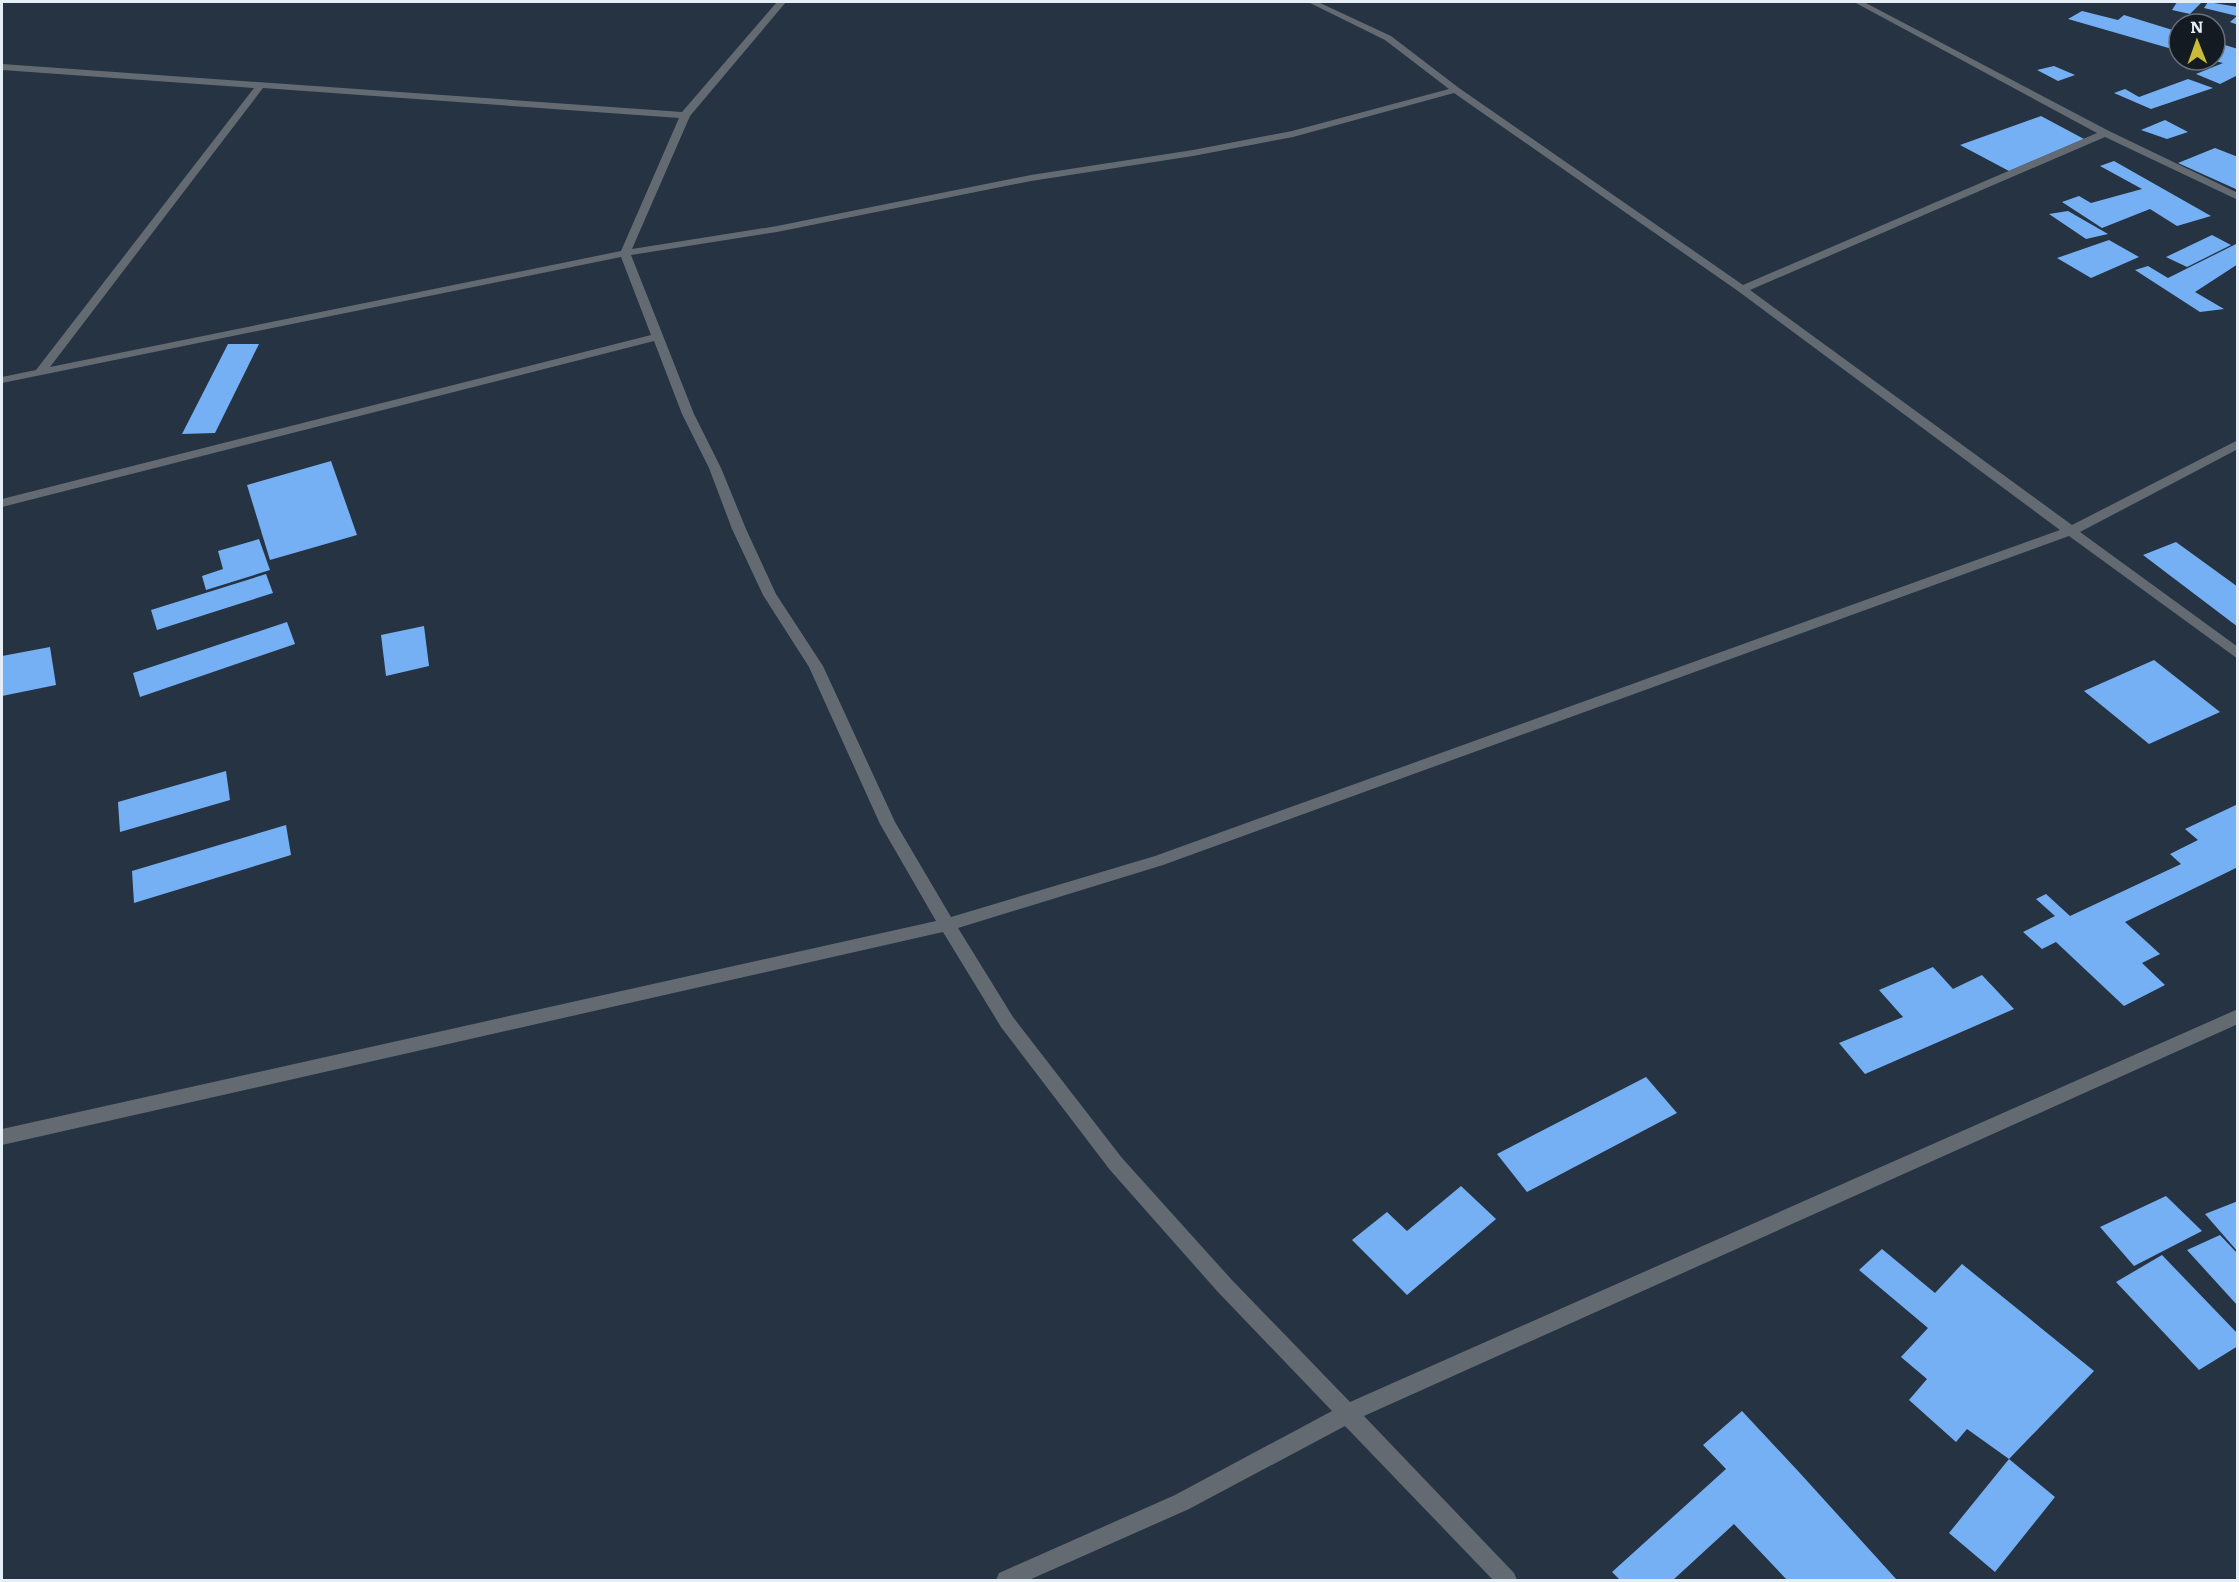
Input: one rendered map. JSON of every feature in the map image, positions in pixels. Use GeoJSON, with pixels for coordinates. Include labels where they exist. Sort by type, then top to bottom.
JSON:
{"type":"FeatureCollection","features":[{"type":"Feature","properties":{"kind":"street"},"geometry":{"type":"LineString","coordinates":[[782,2],[685,114],[626,253],[688,414],[715,468],[738,529],[770,595],[816,666],[888,824],[1007,1022],[1116,1164],[1224,1285],[1507,1581]]}},
{"type":"Feature","properties":{"kind":"street"},"geometry":{"type":"LineString","coordinates":[[1312,2],[1388,38],[1456,90],[1742,289],[2073,530],[2238,654]]}},
{"type":"Feature","properties":{"kind":"street"},"geometry":{"type":"LineString","coordinates":[[1858,2],[2105,133],[2238,197]]}},
{"type":"Feature","properties":{"kind":"street"},"geometry":{"type":"LineString","coordinates":[[2,67],[685,114]]}},
{"type":"Feature","properties":{"kind":"street"},"geometry":{"type":"LineString","coordinates":[[40,372],[261,85]]}},
{"type":"Feature","properties":{"kind":"street"},"geometry":{"type":"LineString","coordinates":[[2,380],[626,253],[777,229],[1031,178],[1193,153],[1293,134],[1456,90]]}},
{"type":"Feature","properties":{"kind":"street"},"geometry":{"type":"LineString","coordinates":[[1742,289],[2105,133]]}},
{"type":"Feature","properties":{"kind":"street"},"geometry":{"type":"LineString","coordinates":[[2,503],[659,336]]}},
{"type":"Feature","properties":{"kind":"street"},"geometry":{"type":"LineString","coordinates":[[2,1137],[947,925],[1158,861],[2073,530],[2238,444]]}},
{"type":"Feature","properties":{"kind":"street"},"geometry":{"type":"LineString","coordinates":[[1006,1581],[1182,1502],[1348,1413],[2238,1016]]}},
{"type":"Feature","properties":{"kind":"building"},"geometry":{"type":"Polygon","coordinates":[[[2177,2],[2202,2],[2192,12],[2172,10],[2177,2]]]}},
{"type":"Feature","properties":{"kind":"building"},"geometry":{"type":"Polygon","coordinates":[[[2208,2],[2238,7],[2238,25],[2230,22],[2237,16],[2204,8],[2208,2]]]}},
{"type":"Feature","properties":{"kind":"building"},"geometry":{"type":"Polygon","coordinates":[[[2082,11],[2118,20],[2124,15],[2167,28],[2167,48],[2068,19],[2082,11]]]}},
{"type":"Feature","properties":{"kind":"building"},"geometry":{"type":"Polygon","coordinates":[[[2227,46],[2238,49],[2238,75],[2220,84],[2196,74],[2227,72],[2227,46]]]}},
{"type":"Feature","properties":{"kind":"building"},"geometry":{"type":"Polygon","coordinates":[[[2054,66],[2075,75],[2058,81],[2037,70],[2054,66]]]}},
{"type":"Feature","properties":{"kind":"building"},"geometry":{"type":"Polygon","coordinates":[[[2188,79],[2213,88],[2151,109],[2114,93],[2125,89],[2139,97],[2188,79]]]}},
{"type":"Feature","properties":{"kind":"building"},"geometry":{"type":"Polygon","coordinates":[[[2041,116],[2084,139],[2009,171],[1960,145],[2041,116]]]}},
{"type":"Feature","properties":{"kind":"building"},"geometry":{"type":"Polygon","coordinates":[[[2165,120],[2188,132],[2167,139],[2141,130],[2165,120]]]}},
{"type":"Feature","properties":{"kind":"building"},"geometry":{"type":"Polygon","coordinates":[[[2215,148],[2238,157],[2238,190],[2178,163],[2215,148]]]}},
{"type":"Feature","properties":{"kind":"building"},"geometry":{"type":"Polygon","coordinates":[[[2114,161],[2211,216],[2177,226],[2150,209],[2102,228],[2062,202],[2079,196],[2091,203],[2142,189],[2100,166],[2114,161]]]}},
{"type":"Feature","properties":{"kind":"building"},"geometry":{"type":"Polygon","coordinates":[[[2068,211],[2108,234],[2086,239],[2049,214],[2068,211]]]}},
{"type":"Feature","properties":{"kind":"building"},"geometry":{"type":"Polygon","coordinates":[[[2212,235],[2231,245],[2187,267],[2166,257],[2212,235]]]}},
{"type":"Feature","properties":{"kind":"building"},"geometry":{"type":"Polygon","coordinates":[[[2109,240],[2139,257],[2091,278],[2057,258],[2109,240]]]}},
{"type":"Feature","properties":{"kind":"building"},"geometry":{"type":"Polygon","coordinates":[[[2238,243],[2238,264],[2195,292],[2224,309],[2200,312],[2135,270],[2148,266],[2168,278],[2238,243]]]}},
{"type":"Feature","properties":{"kind":"building"},"geometry":{"type":"Polygon","coordinates":[[[228,344],[259,344],[215,433],[182,434],[228,344]]]}},
{"type":"Feature","properties":{"kind":"building"},"geometry":{"type":"Polygon","coordinates":[[[331,461],[357,535],[270,560],[247,485],[331,461]]]}},
{"type":"Feature","properties":{"kind":"building"},"geometry":{"type":"Polygon","coordinates":[[[259,539],[270,570],[206,590],[202,576],[223,569],[218,551],[259,539]]]}},
{"type":"Feature","properties":{"kind":"building"},"geometry":{"type":"Polygon","coordinates":[[[2176,542],[2238,587],[2238,627],[2143,555],[2176,542]]]}},
{"type":"Feature","properties":{"kind":"building"},"geometry":{"type":"Polygon","coordinates":[[[266,574],[273,593],[157,630],[151,610],[266,574]]]}},
{"type":"Feature","properties":{"kind":"building"},"geometry":{"type":"Polygon","coordinates":[[[287,622],[295,644],[140,697],[133,673],[287,622]]]}},
{"type":"Feature","properties":{"kind":"building"},"geometry":{"type":"Polygon","coordinates":[[[424,626],[429,666],[386,676],[381,635],[424,626]]]}},
{"type":"Feature","properties":{"kind":"building"},"geometry":{"type":"Polygon","coordinates":[[[50,647],[56,685],[2,696],[2,656],[50,647]]]}},
{"type":"Feature","properties":{"kind":"building"},"geometry":{"type":"Polygon","coordinates":[[[2154,660],[2220,712],[2149,744],[2084,691],[2154,660]]]}},
{"type":"Feature","properties":{"kind":"building"},"geometry":{"type":"Polygon","coordinates":[[[226,771],[230,800],[120,832],[118,802],[226,771]]]}},
{"type":"Feature","properties":{"kind":"building"},"geometry":{"type":"Polygon","coordinates":[[[2238,804],[2238,867],[2125,922],[2160,954],[2142,963],[2165,985],[2124,1006],[2056,942],[2042,949],[2023,932],[2055,916],[2036,899],[2046,894],[2070,916],[2181,864],[2170,854],[2198,840],[2185,829],[2238,804]]]}},
{"type":"Feature","properties":{"kind":"building"},"geometry":{"type":"Polygon","coordinates":[[[286,825],[291,855],[134,903],[132,871],[286,825]]]}},
{"type":"Feature","properties":{"kind":"building"},"geometry":{"type":"Polygon","coordinates":[[[1933,967],[1953,989],[1982,975],[2014,1009],[1865,1074],[1839,1043],[1903,1017],[1879,990],[1933,967]]]}},
{"type":"Feature","properties":{"kind":"building"},"geometry":{"type":"Polygon","coordinates":[[[1646,1077],[1677,1113],[1527,1192],[1497,1154],[1646,1077]]]}},
{"type":"Feature","properties":{"kind":"building"},"geometry":{"type":"Polygon","coordinates":[[[1461,1186],[1496,1219],[1407,1295],[1352,1240],[1387,1212],[1407,1231],[1461,1186]]]}},
{"type":"Feature","properties":{"kind":"building"},"geometry":{"type":"Polygon","coordinates":[[[2166,1196],[2202,1231],[2134,1266],[2100,1227],[2166,1196]]]}},
{"type":"Feature","properties":{"kind":"building"},"geometry":{"type":"Polygon","coordinates":[[[2238,1201],[2238,1252],[2205,1214],[2238,1201]]]}},
{"type":"Feature","properties":{"kind":"building"},"geometry":{"type":"Polygon","coordinates":[[[2220,1235],[2238,1254],[2238,1306],[2187,1250],[2220,1235]]]}},
{"type":"Feature","properties":{"kind":"building"},"geometry":{"type":"Polygon","coordinates":[[[1882,1249],[1935,1293],[1962,1264],[2094,1371],[2009,1459],[1967,1429],[1956,1442],[1909,1400],[1927,1379],[1901,1357],[1928,1328],[1859,1270],[1882,1249]]]}},
{"type":"Feature","properties":{"kind":"building"},"geometry":{"type":"Polygon","coordinates":[[[2162,1255],[2238,1334],[2238,1346],[2199,1370],[2116,1282],[2162,1255]]]}},
{"type":"Feature","properties":{"kind":"building"},"geometry":{"type":"Polygon","coordinates":[[[1742,1411],[1897,1580],[1787,1580],[1734,1524],[1673,1580],[1620,1580],[1612,1572],[1726,1469],[1703,1445],[1742,1411]]]}},
{"type":"Feature","properties":{"kind":"building"},"geometry":{"type":"Polygon","coordinates":[[[2009,1459],[2055,1497],[1995,1572],[1949,1533],[2009,1459]]]}}]}
